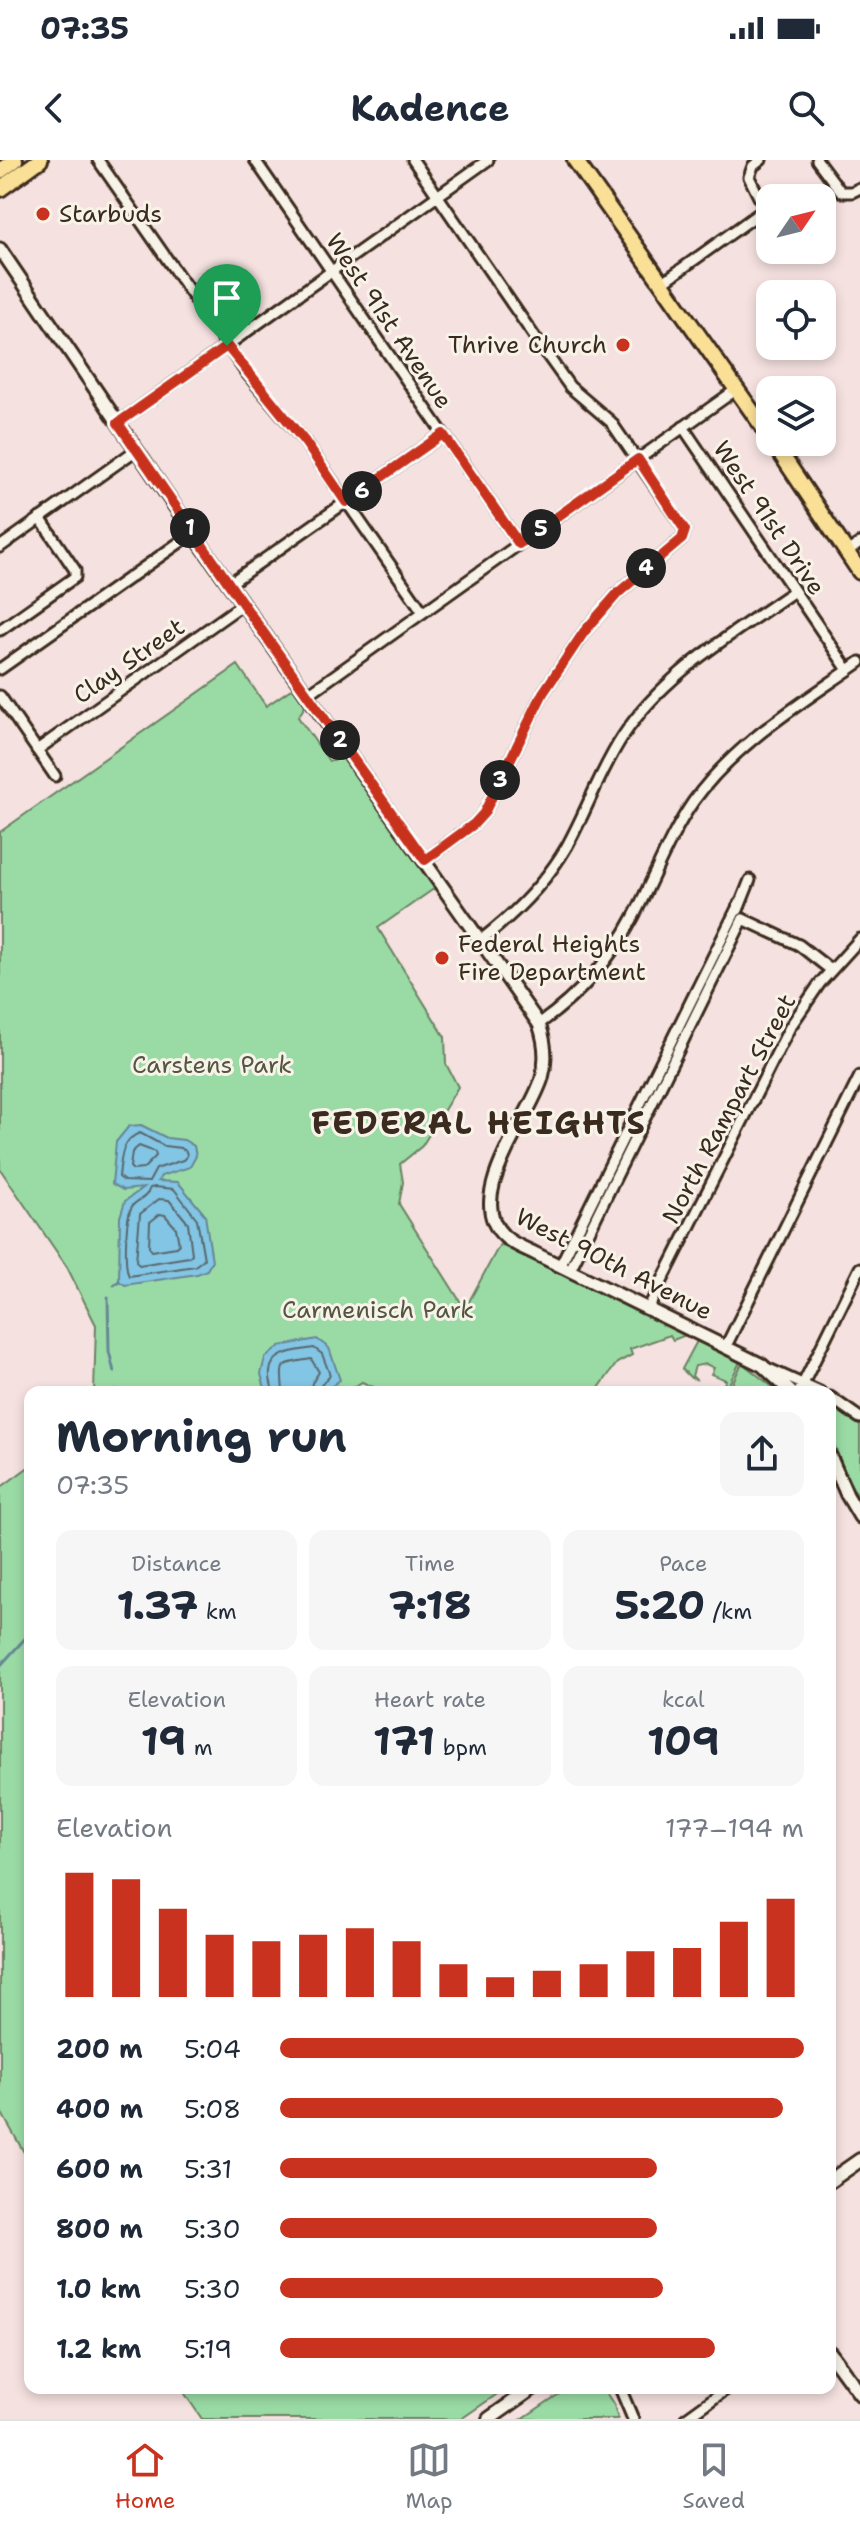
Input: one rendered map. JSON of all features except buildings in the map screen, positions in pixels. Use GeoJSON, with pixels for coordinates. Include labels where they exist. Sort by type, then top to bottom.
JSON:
{"type":"FeatureCollection","features":[{"type":"Feature","properties":{"kind":"main road"},"geometry":{"type":"LineString","coordinates":[[0,171],[15,160]]}},
{"type":"Feature","properties":{"kind":"main road"},"geometry":{"type":"LineString","coordinates":[[0,189],[40,160]]}},
{"type":"Feature","properties":{"kind":"main road"},"geometry":{"type":"LineString","coordinates":[[575,160],[756,417]]}},
{"type":"Feature","properties":{"kind":"main road"},"geometry":{"type":"LineString","coordinates":[[782,456],[860,572]]}},
{"type":"Feature","properties":{"kind":"main road"},"geometry":{"type":"LineString","coordinates":[[836,2177],[860,2160]]}},
{"type":"Feature","properties":{"kind":"main road"},"geometry":{"type":"LineString","coordinates":[[836,2361],[860,2394]]}},
{"type":"Feature","properties":{"kind":"main road"},"geometry":{"type":"LineString","coordinates":[[489,2419],[524,2394]]}},
{"type":"Feature","properties":{"kind":"street"},"geometry":{"type":"LineString","coordinates":[[98,160],[227,346],[305,442],[423,612]]}},
{"type":"Feature","properties":{"kind":"street","name":"West 91st Avenue"},"geometry":{"type":"LineString","coordinates":[[255,160],[519,544]]}},
{"type":"Feature","properties":{"kind":"street"},"geometry":{"type":"LineString","coordinates":[[413,160],[570,387],[607,416],[685,530],[682,539],[618,593],[560,664],[481,817],[425,860]]}},
{"type":"Feature","properties":{"kind":"street"},"geometry":{"type":"LineString","coordinates":[[118,423],[488,160]]}},
{"type":"Feature","properties":{"kind":"street"},"geometry":{"type":"LineString","coordinates":[[662,283],[765,209],[749,177],[753,166],[761,160]]}},
{"type":"Feature","properties":{"kind":"street"},"geometry":{"type":"LineString","coordinates":[[817,160],[841,192],[860,188]]}},
{"type":"Feature","properties":{"kind":"street","name":"West 90th Avenue"},"geometry":{"type":"LineString","coordinates":[[0,249],[193,533],[539,1024],[545,1054],[542,1080],[495,1177],[490,1202],[492,1219],[504,1236],[726,1346],[798,1386]]}},
{"type":"Feature","properties":{"kind":"street"},"geometry":{"type":"LineString","coordinates":[[307,695],[737,389]]}},
{"type":"Feature","properties":{"kind":"street","name":"West 91st Drive"},"geometry":{"type":"LineString","coordinates":[[683,427],[848,670]]}},
{"type":"Feature","properties":{"kind":"street"},"geometry":{"type":"LineString","coordinates":[[229,584],[443,434]]}},
{"type":"Feature","properties":{"kind":"street"},"geometry":{"type":"LineString","coordinates":[[0,547],[136,450]]}},
{"type":"Feature","properties":{"kind":"street"},"geometry":{"type":"LineString","coordinates":[[0,630],[75,577],[75,570],[40,518]]}},
{"type":"Feature","properties":{"kind":"street"},"geometry":{"type":"LineString","coordinates":[[0,669],[193,533]]}},
{"type":"Feature","properties":{"kind":"street"},"geometry":{"type":"LineString","coordinates":[[846,553],[860,543]]}},
{"type":"Feature","properties":{"kind":"street"},"geometry":{"type":"LineString","coordinates":[[481,940],[513,915],[547,876],[567,846],[623,737],[658,692],[702,655],[794,591]]}},
{"type":"Feature","properties":{"kind":"street","name":"Clay Street"},"geometry":{"type":"LineString","coordinates":[[37,750],[243,604]]}},
{"type":"Feature","properties":{"kind":"street"},"geometry":{"type":"LineString","coordinates":[[539,1024],[577,993],[610,954],[635,914],[676,831],[712,778],[764,730],[860,662]]}},
{"type":"Feature","properties":{"kind":"street"},"geometry":{"type":"LineString","coordinates":[[0,696],[55,776]]}},
{"type":"Feature","properties":{"kind":"street"},"geometry":{"type":"LineString","coordinates":[[565,1268],[686,1022],[750,880]]}},
{"type":"Feature","properties":{"kind":"street"},"geometry":{"type":"LineString","coordinates":[[739,904],[738,912],[743,919],[799,945],[831,970]]}},
{"type":"Feature","properties":{"kind":"street"},"geometry":{"type":"LineString","coordinates":[[686,1022],[743,919]]}},
{"type":"Feature","properties":{"kind":"street","name":"North Rampart Street"},"geometry":{"type":"LineString","coordinates":[[648,1309],[782,1042],[804,1005],[860,939]]}},
{"type":"Feature","properties":{"kind":"street"},"geometry":{"type":"LineString","coordinates":[[726,1346],[860,1076]]}},
{"type":"Feature","properties":{"kind":"street"},"geometry":{"type":"LineString","coordinates":[[802,1386],[860,1268]]}},
{"type":"Feature","properties":{"kind":"street","name":"West 90th Avenue"},"geometry":{"type":"LineString","coordinates":[[762,1365],[785,1386]]}},
{"type":"Feature","properties":{"kind":"street"},"geometry":{"type":"LineString","coordinates":[[836,1401],[860,1418]]}},
{"type":"Feature","properties":{"kind":"street"},"geometry":{"type":"LineString","coordinates":[[836,1470],[860,1517]]}},
{"type":"Feature","properties":{"kind":"street"},"geometry":{"type":"LineString","coordinates":[[623,2394],[633,2419]]}},
{"type":"Feature","properties":{"kind":"street"},"geometry":{"type":"LineString","coordinates":[[685,2419],[720,2394]]}},
{"type":"Feature","properties":{"kind":"green space","name":"Carstens Park"},"geometry":{"type":"Polygon","coordinates":[[[238,665],[266,706],[294,687],[306,705],[298,717],[329,761],[343,756],[435,888],[378,928],[445,1037],[446,1064],[458,1087],[422,1146],[400,1164],[403,1182],[399,1204],[465,1309],[500,1244],[686,1335],[673,1340],[670,1335],[630,1349],[632,1355],[617,1363],[600,1386],[371,1386],[362,1382],[356,1386],[94,1386],[96,1325],[67,1267],[0,1169],[0,832],[238,665]]]}},
{"type":"Feature","properties":{"kind":"green space"},"geometry":{"type":"Polygon","coordinates":[[[697,1341],[740,1362],[728,1386],[723,1386],[726,1380],[711,1374],[714,1368],[706,1364],[695,1366],[692,1376],[695,1379],[682,1369],[697,1341]]]}},
{"type":"Feature","properties":{"kind":"green space"},"geometry":{"type":"Polygon","coordinates":[[[742,1363],[771,1386],[731,1386],[742,1363]]]}},
{"type":"Feature","properties":{"kind":"green space"},"geometry":{"type":"Polygon","coordinates":[[[836,1409],[860,1426],[860,1501],[836,1450],[836,1409]]]}},
{"type":"Feature","properties":{"kind":"green space"},"geometry":{"type":"Polygon","coordinates":[[[24,1470],[24,2152],[0,2110],[0,1488],[24,1470]]]}},
{"type":"Feature","properties":{"kind":"green space"},"geometry":{"type":"Polygon","coordinates":[[[185,2394],[497,2394],[461,2419],[202,2419],[185,2394]]]}},
{"type":"Feature","properties":{"kind":"green space"},"geometry":{"type":"Polygon","coordinates":[[[559,2394],[607,2394],[618,2419],[522,2419],[559,2394]]]}},
{"type":"Feature","properties":{"kind":"water"},"geometry":{"type":"Polygon","coordinates":[[[141,1125],[167,1138],[184,1140],[194,1146],[196,1156],[190,1167],[161,1176],[158,1181],[178,1182],[205,1215],[212,1261],[207,1270],[197,1274],[125,1285],[119,1281],[120,1217],[125,1201],[143,1188],[123,1190],[112,1184],[116,1142],[129,1126],[141,1125]]]}},
{"type":"Feature","properties":{"kind":"water"},"geometry":{"type":"Polygon","coordinates":[[[317,1339],[329,1348],[340,1380],[332,1386],[264,1386],[261,1374],[265,1358],[280,1346],[317,1339]]]}},
{"type":"Feature","properties":{"kind":"waterway"},"geometry":{"type":"LineString","coordinates":[[114,1285],[119,1281]]}},
{"type":"Feature","properties":{"kind":"waterway"},"geometry":{"type":"LineString","coordinates":[[108,1297],[109,1351],[114,1372]]}},
{"type":"Feature","properties":{"kind":"waterway"},"geometry":{"type":"LineString","coordinates":[[0,1666],[24,1640]]}},
{"type":"Feature","properties":{"kind":"place","name":"Starbuds"},"geometry":{"type":"Point","coordinates":[43,214]}},
{"type":"Feature","properties":{"kind":"place","name":"Thrive Church"},"geometry":{"type":"Point","coordinates":[623,345]}},
{"type":"Feature","properties":{"kind":"place","name":"Federal Heights Fire Department"},"geometry":{"type":"Point","coordinates":[442,958]}},
{"type":"Feature","properties":{"kind":"district","name":"FEDERAL HEIGHTS"},"geometry":{"type":"Point","coordinates":[479,1123]}},
{"type":"Feature","properties":{"kind":"route"},"geometry":{"type":"LineString","coordinates":[[227,346],[305,442],[346,502],[443,434],[519,544],[638,459],[685,530],[682,539],[618,593],[568,653],[543,693],[481,817],[425,860],[118,423],[227,346]]}},
{"type":"Feature","properties":{"kind":"park label","name":"Carmenisch Park"},"geometry":{"type":"Point","coordinates":[378,1310]}}]}
